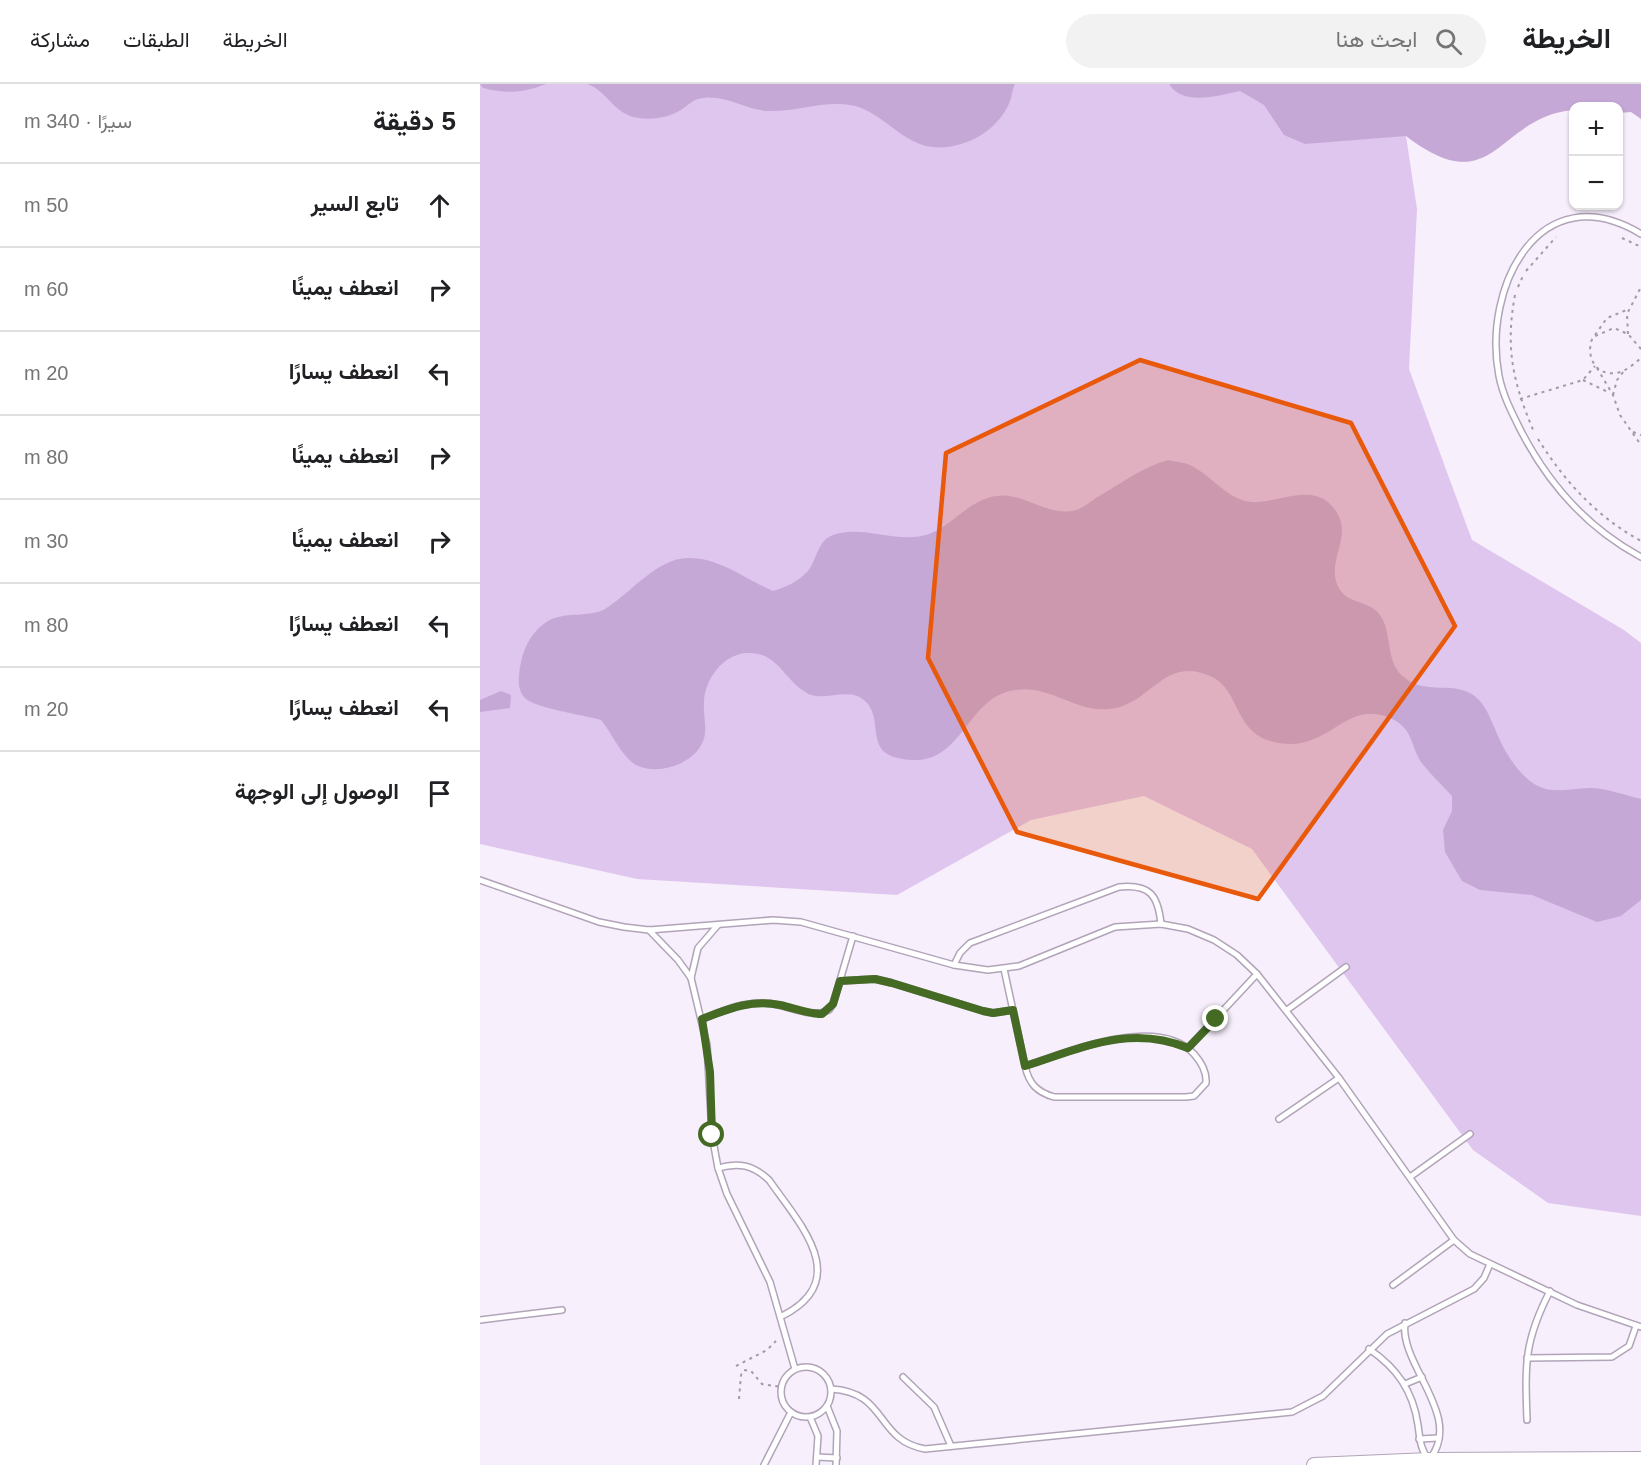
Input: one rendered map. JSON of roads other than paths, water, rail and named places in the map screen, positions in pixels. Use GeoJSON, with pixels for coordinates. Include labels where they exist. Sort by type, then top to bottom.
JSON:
{"type":"FeatureCollection","features":[{"type":"Feature","properties":{"kind":"street"},"geometry":{"type":"LineString","coordinates":[[1314,1465],[1641,1459]]}},
{"type":"Feature","properties":{"kind":"lane"},"geometry":{"type":"LineString","coordinates":[[1641,234],[1620,222],[1588,216],[1564,220],[1540,232],[1521,253],[1511,271],[1501,302],[1496,339],[1497,363],[1506,399],[1544,474],[1584,517],[1641,557]]}},
{"type":"Feature","properties":{"kind":"lane"},"geometry":{"type":"LineString","coordinates":[[480,880],[599,922],[649,930],[773,920],[801,922],[954,965],[988,970],[1004,969],[1033,960],[1115,927],[1161,924],[1188,929],[1214,940],[1237,955],[1257,974],[1287,1010],[1339,1078],[1454,1240],[1470,1254],[1577,1305],[1639,1327],[1629,1346],[1612,1357],[1527,1358]]}},
{"type":"Feature","properties":{"kind":"lane"},"geometry":{"type":"LineString","coordinates":[[954,965],[960,953],[970,943],[1119,887],[1132,886],[1146,890],[1156,899],[1161,924]]}},
{"type":"Feature","properties":{"kind":"lane"},"geometry":{"type":"LineString","coordinates":[[691,978],[698,948],[718,925]]}},
{"type":"Feature","properties":{"kind":"lane"},"geometry":{"type":"LineString","coordinates":[[649,930],[678,960],[691,978],[702,1019],[710,1072],[712,1135],[718,1168],[770,1282],[788,1337],[795,1370]]}},
{"type":"Feature","properties":{"kind":"lane"},"geometry":{"type":"LineString","coordinates":[[702,1019],[737,1005],[753,1003],[768,1003],[822,1014],[833,1004],[853,936]]}},
{"type":"Feature","properties":{"kind":"lane"},"geometry":{"type":"LineString","coordinates":[[1287,1010],[1346,967]]}},
{"type":"Feature","properties":{"kind":"lane"},"geometry":{"type":"LineString","coordinates":[[1004,969],[1025,1066],[1034,1087],[1054,1097],[1194,1096],[1202,1091],[1207,1074],[1188,1048],[1169,1040],[1147,1036],[1124,1038],[1025,1066]]}},
{"type":"Feature","properties":{"kind":"lane"},"geometry":{"type":"LineString","coordinates":[[1188,1048],[1257,974]]}},
{"type":"Feature","properties":{"kind":"lane"},"geometry":{"type":"LineString","coordinates":[[840,981],[875,979],[983,1011],[993,1013],[1013,1010]]}},
{"type":"Feature","properties":{"kind":"lane"},"geometry":{"type":"LineString","coordinates":[[1279,1119],[1339,1078]]}},
{"type":"Feature","properties":{"kind":"lane"},"geometry":{"type":"LineString","coordinates":[[1410,1177],[1470,1134]]}},
{"type":"Feature","properties":{"kind":"lane"},"geometry":{"type":"LineString","coordinates":[[718,1168],[732,1164],[746,1165],[759,1170],[769,1180],[815,1248],[819,1265],[816,1281],[809,1296],[796,1308],[782,1316]]}},
{"type":"Feature","properties":{"kind":"lane"},"geometry":{"type":"LineString","coordinates":[[1393,1285],[1454,1240]]}},
{"type":"Feature","properties":{"kind":"lane"},"geometry":{"type":"LineString","coordinates":[[831,1389],[849,1390],[866,1399],[895,1437],[910,1446],[925,1449],[1292,1412],[1323,1396],[1369,1349],[1405,1323],[1474,1289],[1484,1278],[1490,1264]]}},
{"type":"Feature","properties":{"kind":"lane"},"geometry":{"type":"LineString","coordinates":[[1527,1420],[1527,1358],[1534,1321],[1550,1291]]}},
{"type":"Feature","properties":{"kind":"lane"},"geometry":{"type":"LineString","coordinates":[[480,1320],[504,1319],[562,1310]]}},
{"type":"Feature","properties":{"kind":"lane"},"geometry":{"type":"LineString","coordinates":[[1405,1323],[1405,1341],[1434,1406],[1438,1438],[1429,1463]]}},
{"type":"Feature","properties":{"kind":"lane"},"geometry":{"type":"LineString","coordinates":[[1369,1349],[1396,1370],[1405,1384],[1415,1411],[1419,1439],[1429,1463]]}},
{"type":"Feature","properties":{"kind":"lane"},"geometry":{"type":"LineString","coordinates":[[817,1457],[836,1462],[837,1431],[827,1406],[831,1389],[823,1372],[814,1368],[795,1370],[784,1380],[782,1387],[785,1405],[791,1412],[810,1417],[827,1406]]}},
{"type":"Feature","properties":{"kind":"lane"},"geometry":{"type":"LineString","coordinates":[[903,1377],[934,1407],[951,1446]]}},
{"type":"Feature","properties":{"kind":"lane"},"geometry":{"type":"LineString","coordinates":[[1405,1384],[1422,1377]]}},
{"type":"Feature","properties":{"kind":"lane"},"geometry":{"type":"LineString","coordinates":[[764,1465],[791,1412]]}},
{"type":"Feature","properties":{"kind":"lane"},"geometry":{"type":"LineString","coordinates":[[810,1417],[818,1436],[816,1465]]}},
{"type":"Feature","properties":{"kind":"lane"},"geometry":{"type":"LineString","coordinates":[[1419,1439],[1438,1438]]}}]}
